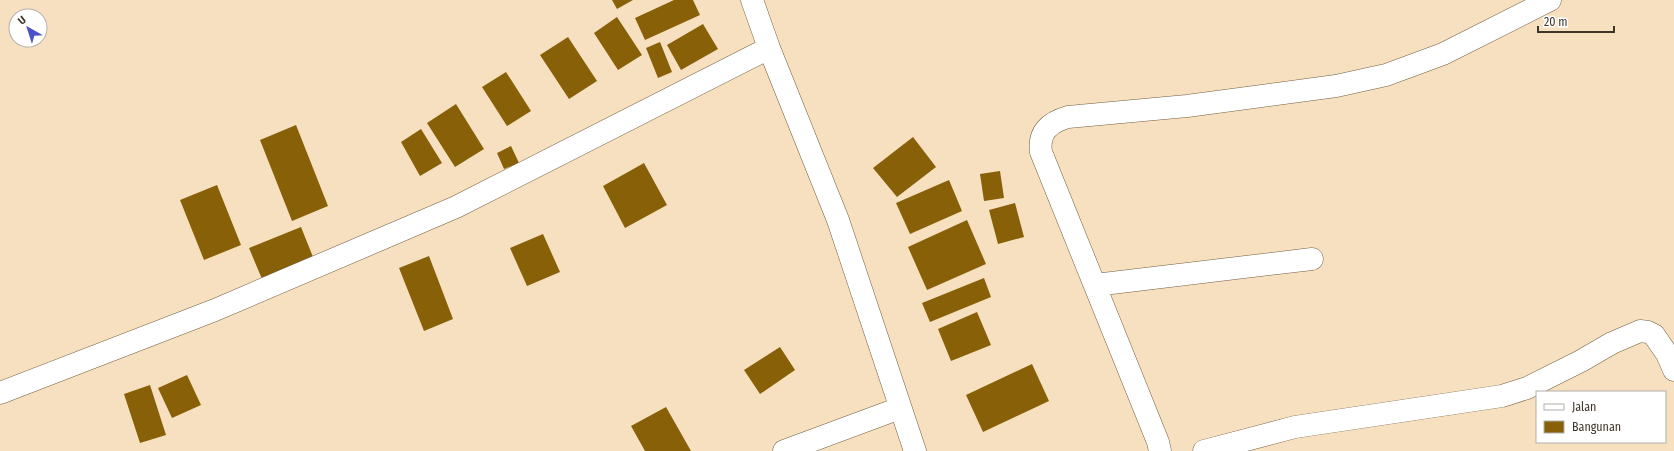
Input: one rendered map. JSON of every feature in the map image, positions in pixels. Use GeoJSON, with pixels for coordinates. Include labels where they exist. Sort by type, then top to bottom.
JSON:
{"type":"FeatureCollection","features":[{"type":"Feature","properties":{"kind":"street"},"geometry":{"type":"LineString","coordinates":[[752,0],[769,48],[838,220],[915,451]]}},
{"type":"Feature","properties":{"kind":"street"},"geometry":{"type":"LineString","coordinates":[[1160,451],[1158,442],[1041,152],[1040,138],[1044,132],[1057,120],[1068,118],[1187,106],[1329,87],[1386,75],[1443,54],[1550,0]]}},
{"type":"Feature","properties":{"kind":"street"},"geometry":{"type":"LineString","coordinates":[[0,393],[215,310],[456,206],[769,48]]}},
{"type":"Feature","properties":{"kind":"street"},"geometry":{"type":"LineString","coordinates":[[1095,285],[1312,259]]}},
{"type":"Feature","properties":{"kind":"street"},"geometry":{"type":"LineString","coordinates":[[1204,451],[1295,427],[1502,396],[1527,388],[1581,361],[1612,343],[1640,331],[1648,332],[1654,335],[1667,354],[1674,370]]}},
{"type":"Feature","properties":{"kind":"street"},"geometry":{"type":"LineString","coordinates":[[784,451],[900,408]]}},
{"type":"Feature","properties":{"kind":"building"},"geometry":{"type":"Polygon","coordinates":[[[612,0],[633,0],[617,9],[612,0]]]}},
{"type":"Feature","properties":{"kind":"building"},"geometry":{"type":"Polygon","coordinates":[[[674,0],[693,0],[700,15],[645,40],[635,18],[674,0]]]}},
{"type":"Feature","properties":{"kind":"building"},"geometry":{"type":"Polygon","coordinates":[[[617,17],[642,55],[618,70],[594,33],[617,17]]]}},
{"type":"Feature","properties":{"kind":"building"},"geometry":{"type":"Polygon","coordinates":[[[703,24],[718,49],[681,70],[667,45],[703,24]]]}},
{"type":"Feature","properties":{"kind":"building"},"geometry":{"type":"Polygon","coordinates":[[[568,37],[597,81],[569,99],[540,55],[568,37]]]}},
{"type":"Feature","properties":{"kind":"building"},"geometry":{"type":"Polygon","coordinates":[[[660,42],[672,72],[658,78],[646,48],[660,42]]]}},
{"type":"Feature","properties":{"kind":"building"},"geometry":{"type":"Polygon","coordinates":[[[506,72],[531,111],[507,126],[482,87],[506,72]]]}},
{"type":"Feature","properties":{"kind":"building"},"geometry":{"type":"Polygon","coordinates":[[[456,104],[484,149],[455,167],[427,123],[456,104]]]}},
{"type":"Feature","properties":{"kind":"building"},"geometry":{"type":"Polygon","coordinates":[[[296,125],[328,206],[292,221],[260,140],[296,125]]]}},
{"type":"Feature","properties":{"kind":"building"},"geometry":{"type":"Polygon","coordinates":[[[421,129],[442,163],[420,176],[401,142],[421,129]]]}},
{"type":"Feature","properties":{"kind":"building"},"geometry":{"type":"Polygon","coordinates":[[[913,137],[936,167],[897,197],[873,168],[913,137]]]}},
{"type":"Feature","properties":{"kind":"building"},"geometry":{"type":"Polygon","coordinates":[[[511,146],[519,163],[504,169],[497,153],[511,146]]]}},
{"type":"Feature","properties":{"kind":"building"},"geometry":{"type":"Polygon","coordinates":[[[644,163],[667,205],[625,228],[603,186],[644,163]]]}},
{"type":"Feature","properties":{"kind":"building"},"geometry":{"type":"Polygon","coordinates":[[[1000,171],[1004,198],[984,201],[980,174],[1000,171]]]}},
{"type":"Feature","properties":{"kind":"building"},"geometry":{"type":"Polygon","coordinates":[[[949,180],[962,211],[910,234],[896,203],[949,180]]]}},
{"type":"Feature","properties":{"kind":"building"},"geometry":{"type":"Polygon","coordinates":[[[217,185],[241,245],[204,260],[180,200],[217,185]]]}},
{"type":"Feature","properties":{"kind":"building"},"geometry":{"type":"Polygon","coordinates":[[[1015,203],[1024,237],[998,244],[989,210],[1015,203]]]}},
{"type":"Feature","properties":{"kind":"building"},"geometry":{"type":"Polygon","coordinates":[[[967,220],[986,264],[927,290],[908,247],[967,220]]]}},
{"type":"Feature","properties":{"kind":"building"},"geometry":{"type":"Polygon","coordinates":[[[301,227],[313,257],[262,279],[249,248],[301,227]]]}},
{"type":"Feature","properties":{"kind":"building"},"geometry":{"type":"Polygon","coordinates":[[[543,234],[560,272],[527,286],[510,248],[543,234]]]}},
{"type":"Feature","properties":{"kind":"building"},"geometry":{"type":"Polygon","coordinates":[[[429,256],[453,319],[424,331],[399,268],[429,256]]]}},
{"type":"Feature","properties":{"kind":"building"},"geometry":{"type":"Polygon","coordinates":[[[984,278],[991,297],[930,322],[922,303],[984,278]]]}},
{"type":"Feature","properties":{"kind":"building"},"geometry":{"type":"Polygon","coordinates":[[[977,312],[991,345],[951,361],[938,329],[977,312]]]}},
{"type":"Feature","properties":{"kind":"building"},"geometry":{"type":"Polygon","coordinates":[[[780,347],[795,370],[760,394],[744,370],[780,347]]]}},
{"type":"Feature","properties":{"kind":"building"},"geometry":{"type":"Polygon","coordinates":[[[1032,364],[1049,401],[983,432],[966,395],[1032,364]]]}},
{"type":"Feature","properties":{"kind":"building"},"geometry":{"type":"Polygon","coordinates":[[[187,375],[201,405],[172,418],[158,388],[187,375]]]}},
{"type":"Feature","properties":{"kind":"building"},"geometry":{"type":"Polygon","coordinates":[[[150,385],[166,435],[140,443],[124,394],[150,385]]]}},
{"type":"Feature","properties":{"kind":"building"},"geometry":{"type":"Polygon","coordinates":[[[666,407],[691,451],[645,451],[631,426],[666,407]]]}}]}
